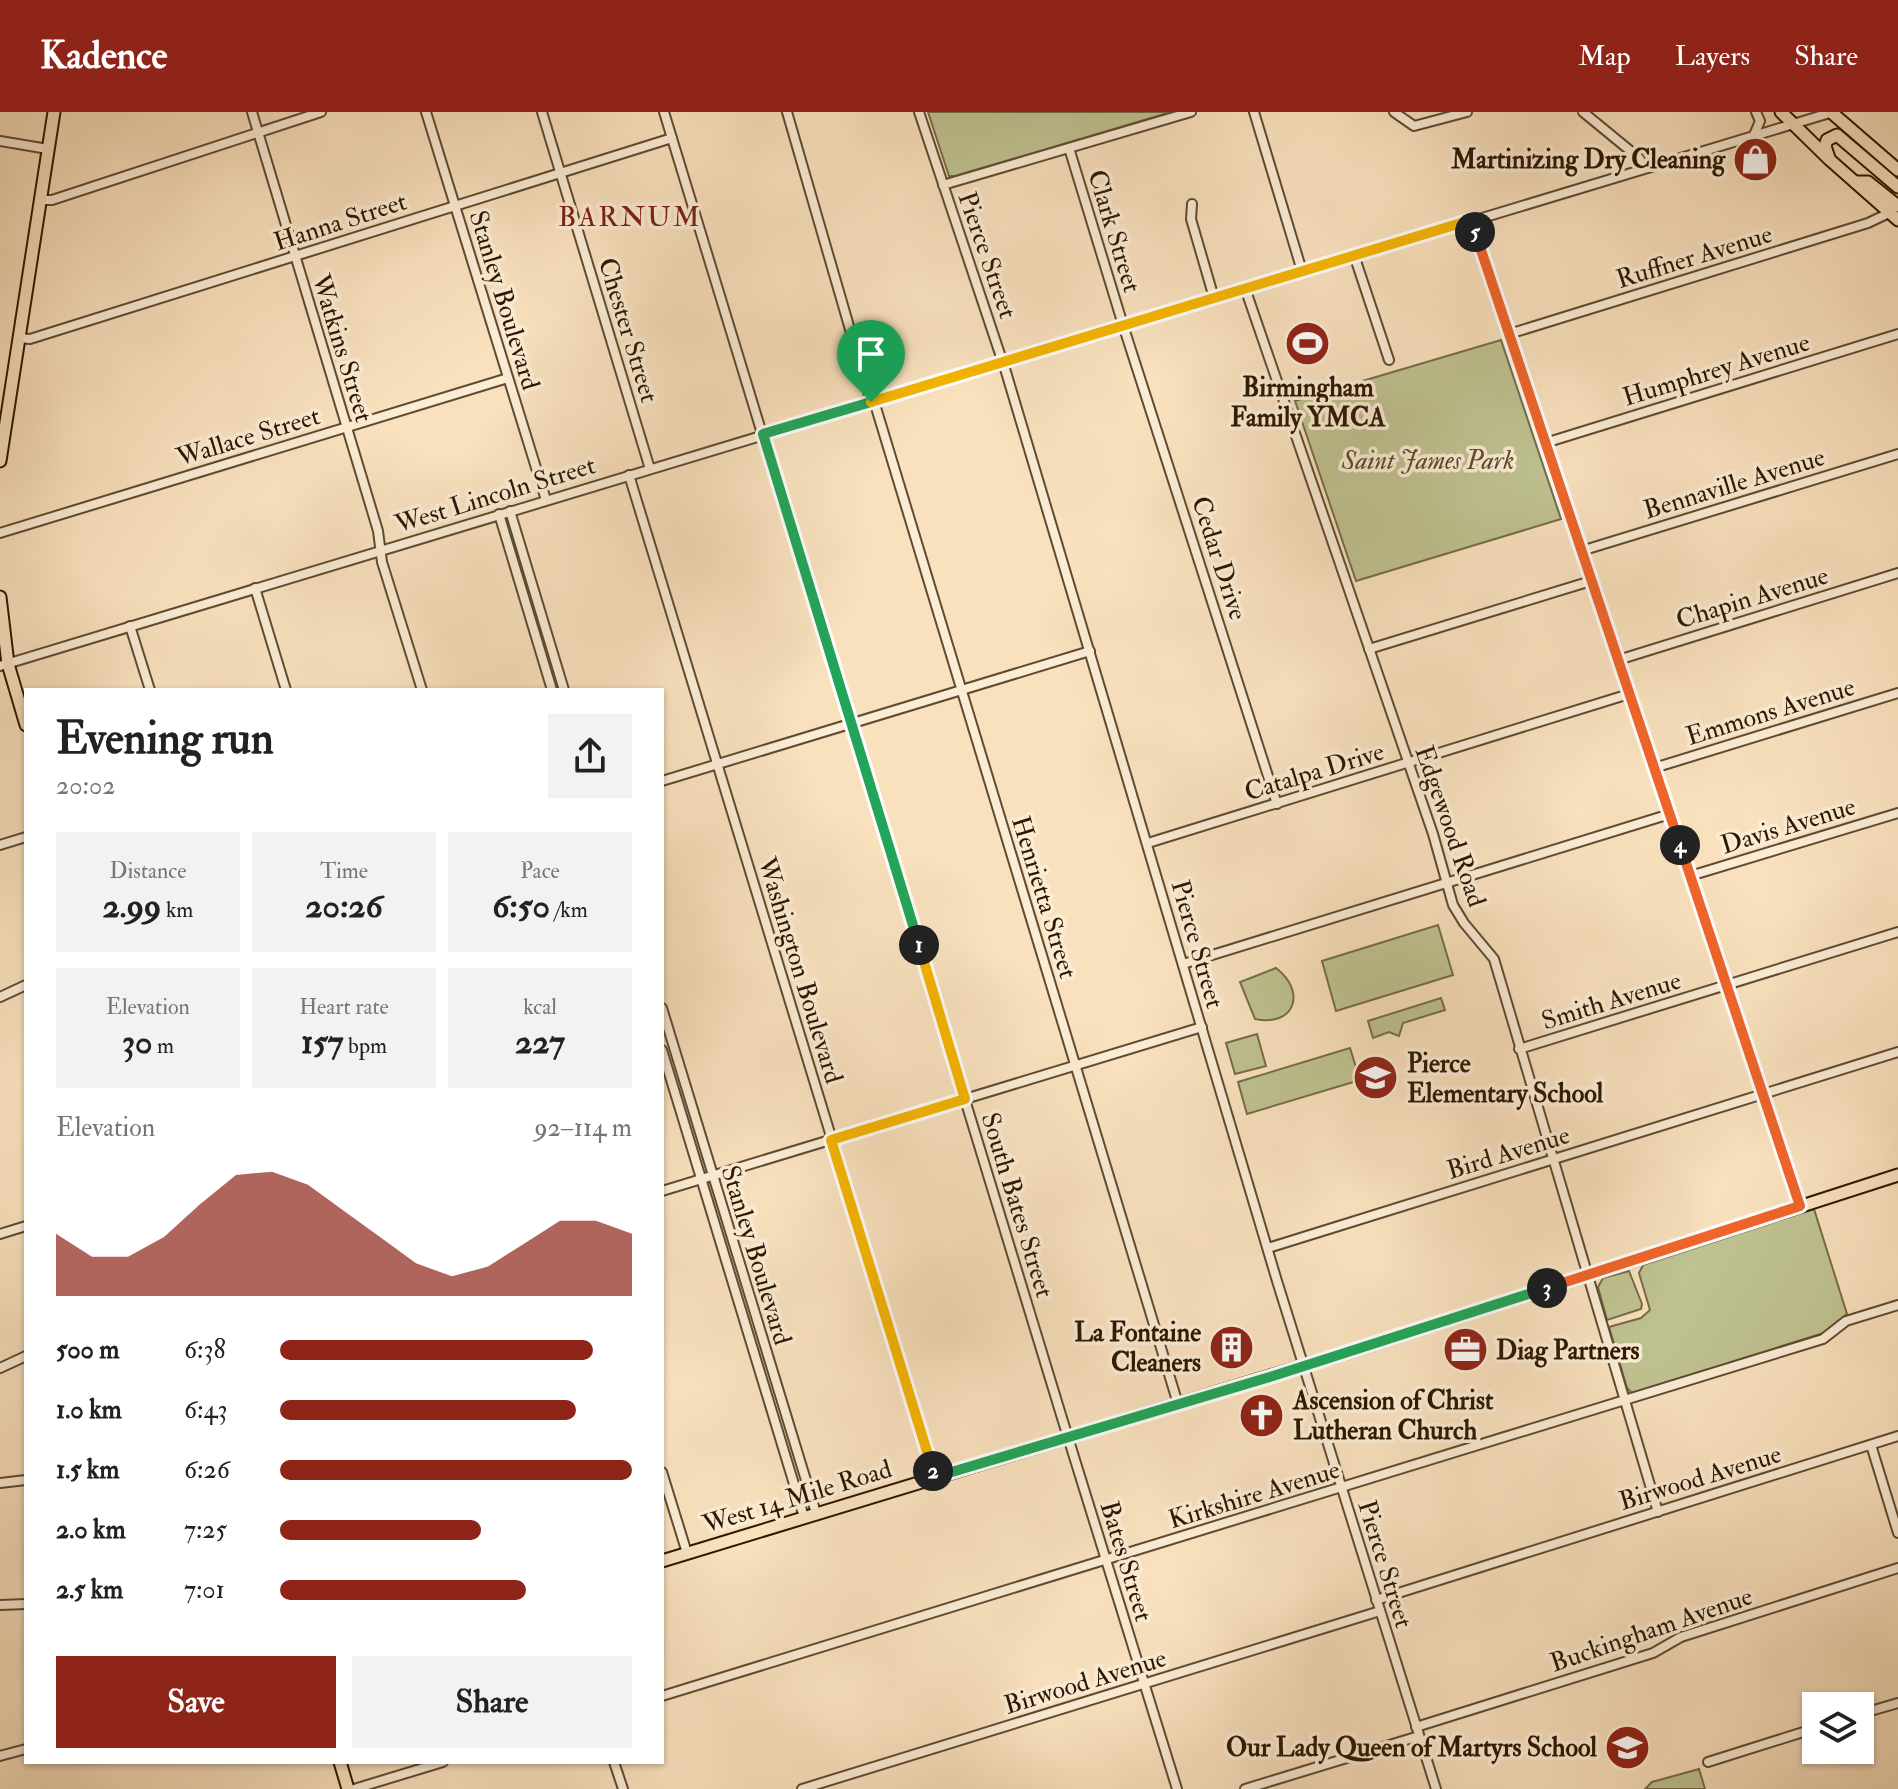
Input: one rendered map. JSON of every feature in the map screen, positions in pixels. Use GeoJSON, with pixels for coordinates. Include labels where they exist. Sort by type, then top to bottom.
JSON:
{"type":"FeatureCollection","features":[{"type":"Feature","properties":{"kind":"main road"},"geometry":{"type":"LineString","coordinates":[[0,461],[54,112]]}},
{"type":"Feature","properties":{"kind":"main road"},"geometry":{"type":"LineString","coordinates":[[1781,112],[1855,182],[1868,182],[1895,213]]}},
{"type":"Feature","properties":{"kind":"main road"},"geometry":{"type":"LineString","coordinates":[[1832,112],[1898,170]]}},
{"type":"Feature","properties":{"kind":"main road"},"geometry":{"type":"LineString","coordinates":[[1830,160],[1825,146],[1827,140],[1837,135],[1898,187]]}},
{"type":"Feature","properties":{"kind":"main road"},"geometry":{"type":"LineString","coordinates":[[0,597],[4,665],[24,720]]}},
{"type":"Feature","properties":{"kind":"main road","name":"West 14 Mile Road"},"geometry":{"type":"LineString","coordinates":[[664,1560],[1304,1366],[1898,1175]]}},
{"type":"Feature","properties":{"kind":"main road"},"geometry":{"type":"LineString","coordinates":[[341,1764],[351,1789]]}},
{"type":"Feature","properties":{"kind":"street","name":"Watkins Street"},"geometry":{"type":"LineString","coordinates":[[252,112],[421,688]]}},
{"type":"Feature","properties":{"kind":"street"},"geometry":{"type":"LineString","coordinates":[[40,200],[52,200],[321,112]]}},
{"type":"Feature","properties":{"kind":"street","name":"Stanley Boulevard"},"geometry":{"type":"LineString","coordinates":[[426,112],[546,500]]}},
{"type":"Feature","properties":{"kind":"street","name":"Chester Street"},"geometry":{"type":"LineString","coordinates":[[542,112],[650,469]]}},
{"type":"Feature","properties":{"kind":"street","name":"South Bates Street"},"geometry":{"type":"LineString","coordinates":[[664,112],[1067,1437]]}},
{"type":"Feature","properties":{"kind":"street","name":"Henrietta Street"},"geometry":{"type":"LineString","coordinates":[[787,112],[872,402],[1178,1404]]}},
{"type":"Feature","properties":{"kind":"street","name":"Pierce Street"},"geometry":{"type":"LineString","coordinates":[[919,112],[1002,362],[1268,1248],[1436,1789]]}},
{"type":"Feature","properties":{"kind":"street"},"geometry":{"type":"LineString","coordinates":[[943,185],[1191,112]]}},
{"type":"Feature","properties":{"kind":"street"},"geometry":{"type":"LineString","coordinates":[[1254,112],[1302,271]]}},
{"type":"Feature","properties":{"kind":"street"},"geometry":{"type":"LineString","coordinates":[[1394,112],[1414,126],[1467,112]]}},
{"type":"Feature","properties":{"kind":"street"},"geometry":{"type":"LineString","coordinates":[[1583,112],[1639,158],[1646,168]]}},
{"type":"Feature","properties":{"kind":"street"},"geometry":{"type":"LineString","coordinates":[[1754,135],[1760,121],[1756,112]]}},
{"type":"Feature","properties":{"kind":"street","name":"West Lincoln Street"},"geometry":{"type":"LineString","coordinates":[[4,665],[1832,112]]}},
{"type":"Feature","properties":{"kind":"street","name":"Hanna Street"},"geometry":{"type":"LineString","coordinates":[[19,338],[30,339],[672,138]]}},
{"type":"Feature","properties":{"kind":"street"},"geometry":{"type":"LineString","coordinates":[[0,141],[48,149]]}},
{"type":"Feature","properties":{"kind":"street","name":"Clark Street"},"geometry":{"type":"LineString","coordinates":[[1069,148],[1123,325]]}},
{"type":"Feature","properties":{"kind":"street"},"geometry":{"type":"LineString","coordinates":[[1192,204],[1191,219],[1214,298]]}},
{"type":"Feature","properties":{"kind":"street","name":"Ruffner Avenue"},"geometry":{"type":"LineString","coordinates":[[1509,334],[1895,213]]}},
{"type":"Feature","properties":{"kind":"street"},"geometry":{"type":"LineString","coordinates":[[1471,220],[1800,1206]]}},
{"type":"Feature","properties":{"kind":"street"},"geometry":{"type":"LineString","coordinates":[[1354,255],[1389,360]]}},
{"type":"Feature","properties":{"kind":"street","name":"Edgewood Road"},"geometry":{"type":"LineString","coordinates":[[1245,288],[1433,834],[1446,883],[1458,914],[1494,959],[1658,1512]]}},
{"type":"Feature","properties":{"kind":"street","name":"Cedar Drive"},"geometry":{"type":"LineString","coordinates":[[1123,325],[1277,804]]}},
{"type":"Feature","properties":{"kind":"street","name":"Humphrey Avenue"},"geometry":{"type":"LineString","coordinates":[[1545,443],[1898,334]]}},
{"type":"Feature","properties":{"kind":"street","name":"Wallace Street"},"geometry":{"type":"LineString","coordinates":[[0,533],[508,378]]}},
{"type":"Feature","properties":{"kind":"street","name":"Bennaville Avenue"},"geometry":{"type":"LineString","coordinates":[[1581,551],[1898,454]]}},
{"type":"Feature","properties":{"kind":"street","name":"Washington Boulevard"},"geometry":{"type":"LineString","coordinates":[[629,475],[935,1477]]}},
{"type":"Feature","properties":{"kind":"street"},"geometry":{"type":"LineString","coordinates":[[510,511],[563,688]]}},
{"type":"Feature","properties":{"kind":"street"},"geometry":{"type":"LineString","coordinates":[[499,514],[551,688]]}},
{"type":"Feature","properties":{"kind":"street","name":"Chapin Avenue"},"geometry":{"type":"LineString","coordinates":[[1618,660],[1898,573]]}},
{"type":"Feature","properties":{"kind":"street"},"geometry":{"type":"LineString","coordinates":[[1369,649],[1591,581]]}},
{"type":"Feature","properties":{"kind":"street"},"geometry":{"type":"LineString","coordinates":[[255,588],[285,688]]}},
{"type":"Feature","properties":{"kind":"street"},"geometry":{"type":"LineString","coordinates":[[130,626],[149,688]]}},
{"type":"Feature","properties":{"kind":"street"},"geometry":{"type":"LineString","coordinates":[[664,780],[1090,651]]}},
{"type":"Feature","properties":{"kind":"street"},"geometry":{"type":"LineString","coordinates":[[547,673],[558,670]]}},
{"type":"Feature","properties":{"kind":"street","name":"Emmons Avenue"},"geometry":{"type":"LineString","coordinates":[[1654,768],[1898,693]]}},
{"type":"Feature","properties":{"kind":"street","name":"Catalpa Drive"},"geometry":{"type":"LineString","coordinates":[[1148,843],[1629,694]]}},
{"type":"Feature","properties":{"kind":"street","name":"Davis Avenue"},"geometry":{"type":"LineString","coordinates":[[1690,876],[1898,813]]}},
{"type":"Feature","properties":{"kind":"street"},"geometry":{"type":"LineString","coordinates":[[1183,964],[1670,814]]}},
{"type":"Feature","properties":{"kind":"street"},"geometry":{"type":"LineString","coordinates":[[0,845],[24,838]]}},
{"type":"Feature","properties":{"kind":"street","name":"Smith Avenue"},"geometry":{"type":"LineString","coordinates":[[1519,1049],[1898,932]]}},
{"type":"Feature","properties":{"kind":"street"},"geometry":{"type":"LineString","coordinates":[[0,997],[24,986]]}},
{"type":"Feature","properties":{"kind":"street","name":"Stanley Boulevard"},"geometry":{"type":"LineString","coordinates":[[664,1015],[810,1515]]}},
{"type":"Feature","properties":{"kind":"street"},"geometry":{"type":"LineString","coordinates":[[664,1190],[1202,1027]]}},
{"type":"Feature","properties":{"kind":"street","name":"Bird Avenue"},"geometry":{"type":"LineString","coordinates":[[1268,1248],[1898,1052]]}},
{"type":"Feature","properties":{"kind":"street","name":"Stanley Boulevard"},"geometry":{"type":"LineString","coordinates":[[664,1057],[752,1345],[810,1515]]}},
{"type":"Feature","properties":{"kind":"street"},"geometry":{"type":"LineString","coordinates":[[0,1234],[24,1227]]}},
{"type":"Feature","properties":{"kind":"street","name":"Kirkshire Avenue"},"geometry":{"type":"LineString","coordinates":[[664,1695],[1823,1339],[1846,1321],[1898,1305]]}},
{"type":"Feature","properties":{"kind":"street"},"geometry":{"type":"LineString","coordinates":[[752,1345],[762,1342]]}},
{"type":"Feature","properties":{"kind":"street"},"geometry":{"type":"LineString","coordinates":[[0,1368],[24,1357]]}},
{"type":"Feature","properties":{"kind":"street","name":"Birwood Avenue"},"geometry":{"type":"LineString","coordinates":[[1376,1600],[1898,1436]]}},
{"type":"Feature","properties":{"kind":"street","name":"Bates Street"},"geometry":{"type":"LineString","coordinates":[[1067,1437],[1177,1789]]}},
{"type":"Feature","properties":{"kind":"street"},"geometry":{"type":"LineString","coordinates":[[1871,1445],[1898,1533]]}},
{"type":"Feature","properties":{"kind":"street"},"geometry":{"type":"LineString","coordinates":[[664,1478],[687,1553]]}},
{"type":"Feature","properties":{"kind":"street"},"geometry":{"type":"LineString","coordinates":[[0,1483],[24,1480]]}},
{"type":"Feature","properties":{"kind":"street","name":"Buckingham Avenue"},"geometry":{"type":"LineString","coordinates":[[1245,1789],[1653,1653],[1681,1637],[1898,1568]]}},
{"type":"Feature","properties":{"kind":"street"},"geometry":{"type":"LineString","coordinates":[[0,1605],[24,1604]]}},
{"type":"Feature","properties":{"kind":"street","name":"Birwood Avenue"},"geometry":{"type":"LineString","coordinates":[[802,1789],[1380,1611]]}},
{"type":"Feature","properties":{"kind":"street"},"geometry":{"type":"LineString","coordinates":[[1874,1710],[1898,1703]]}},
{"type":"Feature","properties":{"kind":"street"},"geometry":{"type":"LineString","coordinates":[[1708,1762],[1802,1732]]}},
{"type":"Feature","properties":{"kind":"street"},"geometry":{"type":"LineString","coordinates":[[0,1756],[24,1750]]}},
{"type":"Feature","properties":{"kind":"street"},"geometry":{"type":"LineString","coordinates":[[351,1789],[436,1764]]}},
{"type":"Feature","properties":{"kind":"street"},"geometry":{"type":"LineString","coordinates":[[615,1764],[623,1789]]}},
{"type":"Feature","properties":{"kind":"green space"},"geometry":{"type":"Polygon","coordinates":[[[928,112],[1171,112],[949,176],[928,112]]]}},
{"type":"Feature","properties":{"kind":"green space","name":"Saint James Park"},"geometry":{"type":"Polygon","coordinates":[[[1501,340],[1561,519],[1356,581],[1295,401],[1501,340]]]}},
{"type":"Feature","properties":{"kind":"green space"},"geometry":{"type":"Polygon","coordinates":[[[1438,925],[1453,975],[1336,1011],[1322,961],[1438,925]]]}},
{"type":"Feature","properties":{"kind":"green space"},"geometry":{"type":"Polygon","coordinates":[[[1276,968],[1291,987],[1294,997],[1292,1006],[1280,1018],[1255,1019],[1240,982],[1276,968]]]}},
{"type":"Feature","properties":{"kind":"green space"},"geometry":{"type":"Polygon","coordinates":[[[1441,998],[1445,1010],[1403,1023],[1399,1036],[1389,1032],[1373,1038],[1368,1021],[1441,998]]]}},
{"type":"Feature","properties":{"kind":"green space"},"geometry":{"type":"Polygon","coordinates":[[[1257,1034],[1266,1066],[1235,1074],[1226,1043],[1257,1034]]]}},
{"type":"Feature","properties":{"kind":"green space"},"geometry":{"type":"Polygon","coordinates":[[[1350,1048],[1360,1080],[1247,1114],[1238,1082],[1350,1048]]]}},
{"type":"Feature","properties":{"kind":"green space"},"geometry":{"type":"Polygon","coordinates":[[[1814,1209],[1847,1314],[1827,1332],[1632,1393],[1627,1388],[1609,1327],[1641,1318],[1650,1310],[1639,1273],[1643,1265],[1814,1209]]]}},
{"type":"Feature","properties":{"kind":"green space"},"geometry":{"type":"Polygon","coordinates":[[[1629,1271],[1642,1304],[1641,1309],[1607,1320],[1598,1287],[1603,1278],[1629,1271]]]}},
{"type":"Feature","properties":{"kind":"green space"},"geometry":{"type":"Polygon","coordinates":[[[1699,1769],[1705,1789],[1645,1789],[1652,1782],[1699,1769]]]}},
{"type":"Feature","properties":{"kind":"place","name":"Martinizing Dry Cleaning"},"geometry":{"type":"Point","coordinates":[1756,159]}},
{"type":"Feature","properties":{"kind":"place","name":"Birmingham Family YMCA"},"geometry":{"type":"Point","coordinates":[1308,344]}},
{"type":"Feature","properties":{"kind":"place","name":"Pierce Elementary School"},"geometry":{"type":"Point","coordinates":[1376,1078]}},
{"type":"Feature","properties":{"kind":"place","name":"La Fontaine Cleaners"},"geometry":{"type":"Point","coordinates":[1232,1347]}},
{"type":"Feature","properties":{"kind":"place","name":"Diag Partners"},"geometry":{"type":"Point","coordinates":[1465,1350]}},
{"type":"Feature","properties":{"kind":"place","name":"Ascension of Christ Lutheran Church"},"geometry":{"type":"Point","coordinates":[1262,1415]}},
{"type":"Feature","properties":{"kind":"place","name":"Our Lady Queen of Martyrs School"},"geometry":{"type":"Point","coordinates":[1628,1747]}},
{"type":"Feature","properties":{"kind":"district","name":"BARNUM"},"geometry":{"type":"Point","coordinates":[630,216]}},
{"type":"Feature","properties":{"kind":"route"},"geometry":{"type":"LineString","coordinates":[[1471,220],[1800,1206],[1349,1352],[935,1477],[831,1140],[965,1099],[763,434],[871,402],[1471,220]]}}]}
